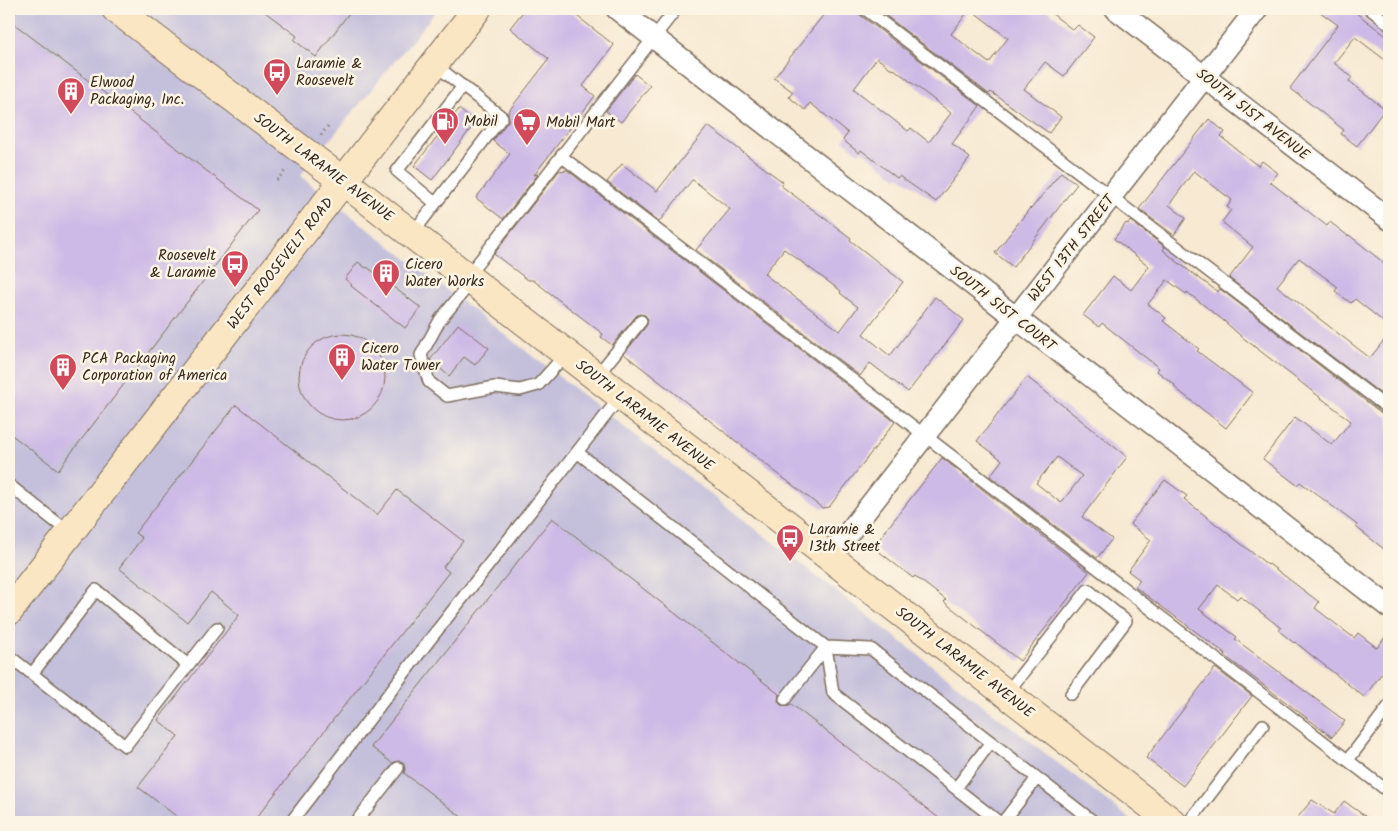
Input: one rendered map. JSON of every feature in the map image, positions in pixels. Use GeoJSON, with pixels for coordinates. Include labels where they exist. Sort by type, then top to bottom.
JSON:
{"type":"FeatureCollection","features":[{"type":"Feature","properties":{"kind":"main road","name":"SOUTH LARAMIE AVENUE"},"geometry":{"type":"LineString","coordinates":[[116,9],[412,234],[1172,822]]}},
{"type":"Feature","properties":{"kind":"main road","name":"WEST ROOSEVELT ROAD"},"geometry":{"type":"LineString","coordinates":[[9,612],[477,9]]}},
{"type":"Feature","properties":{"kind":"street","name":"SOUTH 51ST COURT"},"geometry":{"type":"LineString","coordinates":[[617,9],[1389,607]]}},
{"type":"Feature","properties":{"kind":"street","name":"SOUTH 51ST AVENUE"},"geometry":{"type":"LineString","coordinates":[[1116,9],[1389,219]]}},
{"type":"Feature","properties":{"kind":"street","name":"WEST 13TH STREET"},"geometry":{"type":"LineString","coordinates":[[830,558],[1257,9]]}},
{"type":"Feature","properties":{"kind":"lane"},"geometry":{"type":"LineString","coordinates":[[566,354],[538,385],[520,390],[495,387],[447,396],[429,382],[422,355],[440,320],[469,279],[561,156],[676,9]]}},
{"type":"Feature","properties":{"kind":"lane"},"geometry":{"type":"LineString","coordinates":[[865,9],[1389,409]]}},
{"type":"Feature","properties":{"kind":"lane"},"geometry":{"type":"LineString","coordinates":[[1370,9],[1389,24]]}},
{"type":"Feature","properties":{"kind":"lane"},"geometry":{"type":"LineString","coordinates":[[412,234],[502,117],[434,64]]}},
{"type":"Feature","properties":{"kind":"lane"},"geometry":{"type":"LineString","coordinates":[[434,203],[397,171],[463,86]]}},
{"type":"Feature","properties":{"kind":"lane"},"geometry":{"type":"LineString","coordinates":[[561,156],[926,434],[1389,792]]}},
{"type":"Feature","properties":{"kind":"lane"},"geometry":{"type":"LineString","coordinates":[[596,377],[641,321]]}},
{"type":"Feature","properties":{"kind":"lane"},"geometry":{"type":"LineString","coordinates":[[291,822],[428,642],[621,396]]}},
{"type":"Feature","properties":{"kind":"lane"},"geometry":{"type":"LineString","coordinates":[[578,452],[826,647],[870,649],[1094,822]]}},
{"type":"Feature","properties":{"kind":"lane"},"geometry":{"type":"LineString","coordinates":[[9,485],[70,532]]}},
{"type":"Feature","properties":{"kind":"lane"},"geometry":{"type":"LineString","coordinates":[[32,674],[96,590],[188,665]]}},
{"type":"Feature","properties":{"kind":"lane"},"geometry":{"type":"LineString","coordinates":[[1006,694],[1088,590],[1126,621],[1071,694]]}},
{"type":"Feature","properties":{"kind":"lane"},"geometry":{"type":"LineString","coordinates":[[9,656],[125,746],[217,628]]}},
{"type":"Feature","properties":{"kind":"lane"},"geometry":{"type":"LineString","coordinates":[[785,699],[826,647]]}},
{"type":"Feature","properties":{"kind":"lane"},"geometry":{"type":"LineString","coordinates":[[826,647],[833,693],[999,822]]}},
{"type":"Feature","properties":{"kind":"lane"},"geometry":{"type":"LineString","coordinates":[[1348,760],[1389,706]]}},
{"type":"Feature","properties":{"kind":"lane"},"geometry":{"type":"LineString","coordinates":[[1189,822],[1263,725]]}},
{"type":"Feature","properties":{"kind":"lane"},"geometry":{"type":"LineString","coordinates":[[956,788],[991,742]]}},
{"type":"Feature","properties":{"kind":"lane"},"geometry":{"type":"LineString","coordinates":[[356,822],[398,768]]}},
{"type":"Feature","properties":{"kind":"lane"},"geometry":{"type":"LineString","coordinates":[[1003,822],[1038,778]]}},
{"type":"Feature","properties":{"kind":"path"},"geometry":{"type":"LineString","coordinates":[[321,134],[328,126]]}},
{"type":"Feature","properties":{"kind":"path"},"geometry":{"type":"LineString","coordinates":[[277,180],[286,170]]}},
{"type":"Feature","properties":{"kind":"shaded area"},"geometry":{"type":"Polygon","coordinates":[[[9,9],[438,9],[300,176],[1134,822],[9,822],[9,9]]]}},
{"type":"Feature","properties":{"kind":"building"},"geometry":{"type":"Polygon","coordinates":[[[261,9],[352,9],[316,57],[294,40],[297,36],[261,9]]]}},
{"type":"Feature","properties":{"kind":"building"},"geometry":{"type":"Polygon","coordinates":[[[525,9],[568,9],[614,45],[583,86],[595,96],[534,175],[538,174],[503,219],[476,198],[510,154],[493,141],[508,121],[508,112],[549,59],[510,28],[525,9]]]}},
{"type":"Feature","properties":{"kind":"building"},"geometry":{"type":"Polygon","coordinates":[[[828,9],[858,9],[860,15],[980,106],[952,144],[970,158],[936,202],[899,176],[897,178],[861,150],[859,153],[843,140],[848,133],[810,103],[805,110],[789,97],[793,92],[774,78],[828,9]],[[877,58],[854,89],[908,131],[911,128],[929,142],[951,113],[877,58]]]}},
{"type":"Feature","properties":{"kind":"building"},"geometry":{"type":"Polygon","coordinates":[[[877,9],[970,9],[1046,9],[1073,30],[1078,25],[1094,37],[1064,76],[1045,62],[1024,89],[1061,117],[1049,133],[991,92],[989,94],[877,9]],[[970,9],[951,34],[989,63],[1008,38],[970,9]]]}},
{"type":"Feature","properties":{"kind":"building"},"geometry":{"type":"Polygon","coordinates":[[[1316,9],[1351,9],[1389,38],[1389,63],[1355,37],[1334,63],[1352,77],[1349,81],[1385,109],[1357,146],[1341,134],[1344,130],[1290,88],[1338,25],[1316,9]]]}},
{"type":"Feature","properties":{"kind":"building","name":"Elwood Packaging, Inc."},"geometry":{"type":"Polygon","coordinates":[[[9,20],[258,210],[58,470],[9,433],[9,20]]]}},
{"type":"Feature","properties":{"kind":"building"},"geometry":{"type":"Polygon","coordinates":[[[635,74],[650,86],[621,122],[606,111],[635,74]]]}},
{"type":"Feature","properties":{"kind":"building","name":"Mobil"},"geometry":{"type":"Polygon","coordinates":[[[459,109],[475,123],[432,180],[414,166],[459,109]]]}},
{"type":"Feature","properties":{"kind":"building"},"geometry":{"type":"Polygon","coordinates":[[[1209,119],[1225,132],[1221,137],[1258,166],[1262,161],[1278,173],[1270,182],[1327,226],[1330,222],[1349,235],[1389,267],[1389,326],[1355,299],[1351,303],[1335,291],[1338,287],[1299,258],[1277,286],[1370,358],[1389,334],[1389,400],[1229,278],[1253,247],[1222,222],[1231,210],[1227,207],[1232,200],[1194,171],[1169,205],[1186,218],[1174,235],[1139,209],[1209,119]]]}},
{"type":"Feature","properties":{"kind":"building"},"geometry":{"type":"Polygon","coordinates":[[[708,126],[783,182],[780,185],[851,238],[850,240],[903,282],[863,334],[890,356],[935,297],[964,320],[908,392],[870,363],[860,376],[696,250],[730,209],[693,180],[659,222],[607,182],[622,164],[657,191],[708,126]],[[784,249],[764,274],[840,331],[858,307],[840,293],[841,291],[784,249]]]}},
{"type":"Feature","properties":{"kind":"building"},"geometry":{"type":"Polygon","coordinates":[[[567,170],[895,422],[829,507],[822,508],[624,354],[647,325],[648,319],[645,315],[639,314],[636,316],[612,345],[601,337],[603,334],[533,280],[528,280],[494,254],[559,171],[567,170]]]}},
{"type":"Feature","properties":{"kind":"building"},"geometry":{"type":"Polygon","coordinates":[[[1061,172],[1077,184],[1013,267],[995,253],[1061,172]]]}},
{"type":"Feature","properties":{"kind":"building"},"geometry":{"type":"Polygon","coordinates":[[[1130,221],[1165,247],[1163,250],[1180,264],[1218,292],[1220,289],[1384,415],[1389,416],[1389,553],[1356,527],[1357,525],[1319,496],[1300,482],[1297,485],[1263,459],[1295,417],[1332,445],[1351,421],[1187,292],[1186,294],[1167,280],[1148,304],[1166,318],[1163,321],[1199,349],[1197,351],[1253,393],[1226,428],[1174,387],[1175,385],[1157,371],[1159,368],[1102,323],[1099,327],[1083,315],[1113,276],[1131,290],[1149,266],[1114,239],[1126,223],[1128,224],[1130,221]]]}},
{"type":"Feature","properties":{"kind":"building","name":"Cicero Water Works"},"geometry":{"type":"Polygon","coordinates":[[[358,262],[421,308],[405,328],[351,286],[345,279],[358,262]]]}},
{"type":"Feature","properties":{"kind":"building"},"geometry":{"type":"Polygon","coordinates":[[[458,324],[489,348],[475,365],[464,357],[449,376],[430,360],[458,324]]]}},
{"type":"Feature","properties":{"kind":"building","name":"Cicero Water Tower"},"geometry":{"type":"Polygon","coordinates":[[[342,334],[358,337],[366,341],[378,353],[382,361],[385,377],[382,393],[378,401],[366,413],[358,417],[342,420],[326,417],[318,413],[306,401],[302,393],[299,377],[302,361],[306,353],[318,341],[326,337],[342,334]]]}},
{"type":"Feature","properties":{"kind":"building"},"geometry":{"type":"Polygon","coordinates":[[[1027,377],[1127,457],[1082,517],[1112,539],[1097,558],[990,476],[1002,460],[977,441],[1027,377]],[[1057,457],[1036,483],[1061,503],[1082,476],[1057,457]]]}},
{"type":"Feature","properties":{"kind":"building"},"geometry":{"type":"Polygon","coordinates":[[[236,405],[377,515],[397,490],[463,541],[443,567],[449,572],[253,822],[184,822],[138,787],[178,736],[158,720],[239,615],[211,592],[187,622],[119,568],[142,538],[135,533],[236,405]]]}},
{"type":"Feature","properties":{"kind":"building"},"geometry":{"type":"Polygon","coordinates":[[[942,458],[1089,572],[1020,661],[944,602],[946,600],[915,576],[913,578],[873,547],[942,458]]]}},
{"type":"Feature","properties":{"kind":"building"},"geometry":{"type":"Polygon","coordinates":[[[1165,480],[1187,496],[1184,499],[1268,565],[1319,602],[1315,608],[1354,638],[1358,633],[1377,648],[1389,632],[1389,664],[1364,697],[1279,631],[1281,628],[1240,596],[1237,599],[1218,585],[1199,609],[1237,637],[1235,639],[1345,721],[1332,737],[1225,656],[1226,654],[1135,587],[1140,580],[1128,571],[1151,540],[1130,524],[1165,480]]]}},
{"type":"Feature","properties":{"kind":"building"},"geometry":{"type":"Polygon","coordinates":[[[552,518],[779,694],[778,701],[781,705],[787,706],[791,704],[944,822],[468,822],[404,773],[403,762],[392,763],[371,747],[552,518]]]}},
{"type":"Feature","properties":{"kind":"building"},"geometry":{"type":"Polygon","coordinates":[[[1215,668],[1252,696],[1183,786],[1146,758],[1215,668]]]}},
{"type":"Feature","properties":{"kind":"building"},"geometry":{"type":"Polygon","coordinates":[[[1312,800],[1334,814],[1344,801],[1373,822],[1294,822],[1312,800]]]}},
{"type":"Feature","properties":{"kind":"place","name":"Laramie & Roosevelt"},"geometry":{"type":"Point","coordinates":[277,96]}},
{"type":"Feature","properties":{"kind":"place","name":"Elwood Packaging, Inc."},"geometry":{"type":"Point","coordinates":[71,115]}},
{"type":"Feature","properties":{"kind":"place","name":"Mobil"},"geometry":{"type":"Point","coordinates":[445,145]}},
{"type":"Feature","properties":{"kind":"place","name":"Mobil Mart"},"geometry":{"type":"Point","coordinates":[527,146]}},
{"type":"Feature","properties":{"kind":"place","name":"Roosevelt & Laramie"},"geometry":{"type":"Point","coordinates":[235,288]}},
{"type":"Feature","properties":{"kind":"place","name":"Cicero Water Works"},"geometry":{"type":"Point","coordinates":[386,297]}},
{"type":"Feature","properties":{"kind":"place","name":"Cicero Water Tower"},"geometry":{"type":"Point","coordinates":[342,381]}},
{"type":"Feature","properties":{"kind":"place","name":"PCA Packaging Corporation of America"},"geometry":{"type":"Point","coordinates":[63,391]}},
{"type":"Feature","properties":{"kind":"place","name":"Laramie & 13th Street"},"geometry":{"type":"Point","coordinates":[790,562]}}]}
